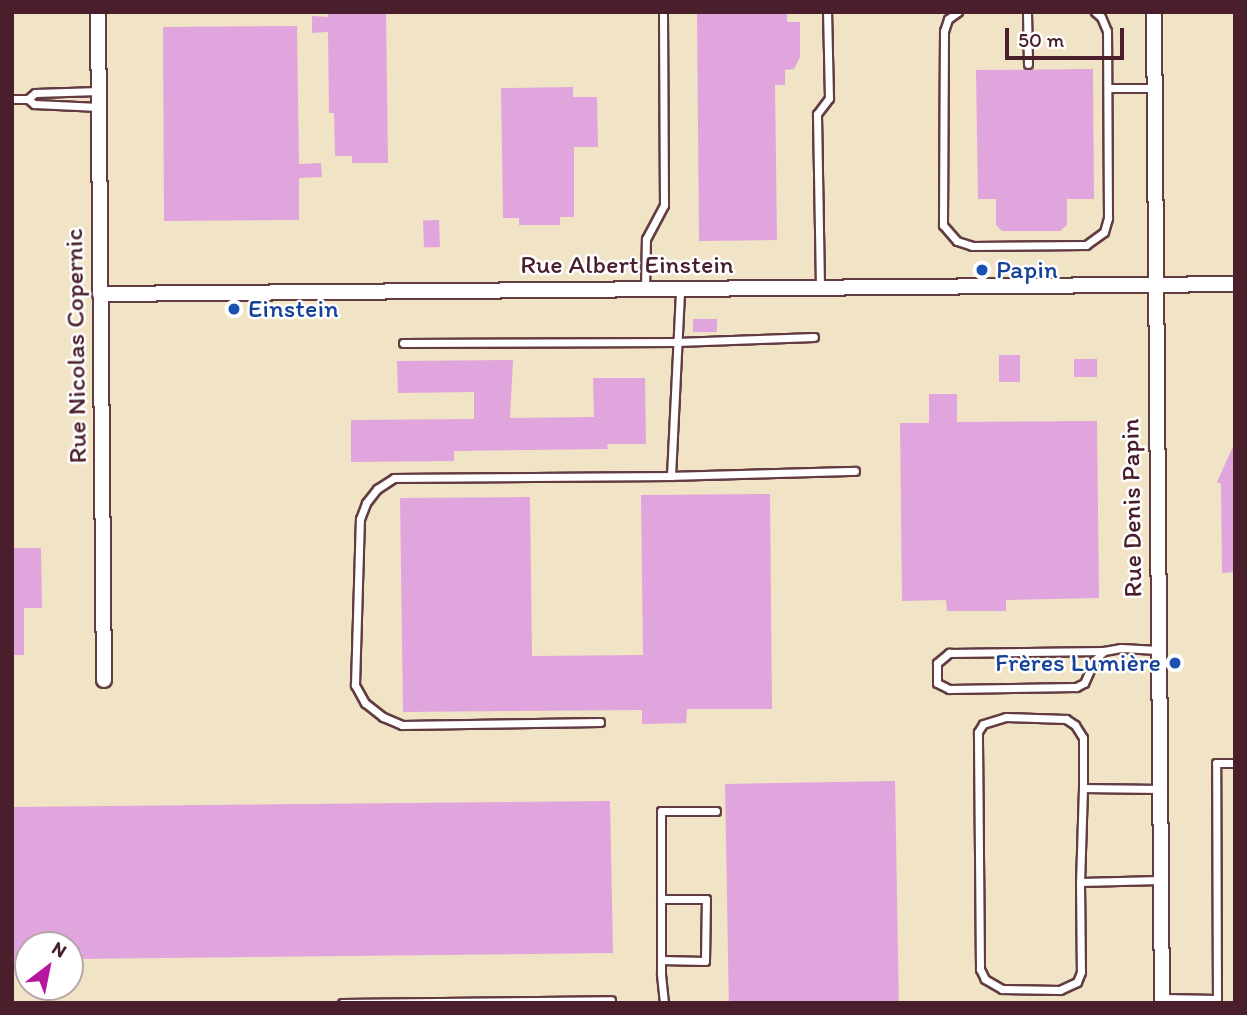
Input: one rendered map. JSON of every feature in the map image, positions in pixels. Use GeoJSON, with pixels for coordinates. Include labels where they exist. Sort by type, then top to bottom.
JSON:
{"type":"FeatureCollection","features":[{"type":"Feature","properties":{"kind":"street","name":"Rue Nicolas Copernic"},"geometry":{"type":"LineString","coordinates":[[98,12],[104,680]]}},
{"type":"Feature","properties":{"kind":"street","name":"Rue Denis Papin"},"geometry":{"type":"LineString","coordinates":[[1154,12],[1162,1000]]}},
{"type":"Feature","properties":{"kind":"street","name":"Rue Albert Einstein"},"geometry":{"type":"LineString","coordinates":[[100,294],[1235,284]]}},
{"type":"Feature","properties":{"kind":"lane"},"geometry":{"type":"LineString","coordinates":[[645,289],[646,239],[664,205],[663,12]]}},
{"type":"Feature","properties":{"kind":"lane"},"geometry":{"type":"LineString","coordinates":[[820,288],[817,114],[829,98],[827,12]]}},
{"type":"Feature","properties":{"kind":"lane"},"geometry":{"type":"LineString","coordinates":[[958,12],[948,19],[944,31],[943,225],[957,241],[972,246],[1086,245],[1104,232],[1108,218],[1107,31],[1101,16],[1095,12]]}},
{"type":"Feature","properties":{"kind":"lane"},"geometry":{"type":"LineString","coordinates":[[1027,12],[1028,64]]}},
{"type":"Feature","properties":{"kind":"lane"},"geometry":{"type":"LineString","coordinates":[[1108,88],[1154,88]]}},
{"type":"Feature","properties":{"kind":"lane"},"geometry":{"type":"LineString","coordinates":[[28,99],[35,93],[99,91]]}},
{"type":"Feature","properties":{"kind":"lane"},"geometry":{"type":"LineString","coordinates":[[12,99],[99,107]]}},
{"type":"Feature","properties":{"kind":"lane"},"geometry":{"type":"LineString","coordinates":[[671,476],[680,289]]}},
{"type":"Feature","properties":{"kind":"lane"},"geometry":{"type":"LineString","coordinates":[[403,343],[677,342],[814,337]]}},
{"type":"Feature","properties":{"kind":"lane"},"geometry":{"type":"LineString","coordinates":[[600,722],[402,725],[383,717],[365,703],[355,685],[360,519],[366,503],[377,489],[394,478],[671,476],[855,471]]}},
{"type":"Feature","properties":{"kind":"lane"},"geometry":{"type":"LineString","coordinates":[[1104,651],[1094,662],[1084,683],[1076,687],[949,689],[937,683],[937,663],[949,653],[1104,651],[1121,648],[1158,650]]}},
{"type":"Feature","properties":{"kind":"lane"},"geometry":{"type":"LineString","coordinates":[[1006,717],[1066,719],[1083,738],[1080,882],[1081,972],[1077,982],[1060,990],[1002,989],[985,979],[980,969],[978,732],[983,724],[1006,717]]}},
{"type":"Feature","properties":{"kind":"lane"},"geometry":{"type":"LineString","coordinates":[[1162,1000],[1217,1001],[1216,763],[1235,763]]}},
{"type":"Feature","properties":{"kind":"lane"},"geometry":{"type":"LineString","coordinates":[[1083,788],[1160,789]]}},
{"type":"Feature","properties":{"kind":"lane"},"geometry":{"type":"LineString","coordinates":[[664,1003],[661,960],[661,811],[716,811]]}},
{"type":"Feature","properties":{"kind":"lane"},"geometry":{"type":"LineString","coordinates":[[1080,882],[1160,880]]}},
{"type":"Feature","properties":{"kind":"lane"},"geometry":{"type":"LineString","coordinates":[[661,900],[706,899],[705,961],[661,960]]}},
{"type":"Feature","properties":{"kind":"lane"},"geometry":{"type":"LineString","coordinates":[[342,1003],[611,1000]]}},
{"type":"Feature","properties":{"kind":"building"},"geometry":{"type":"Polygon","coordinates":[[[328,12],[386,12],[388,163],[352,163],[352,156],[335,156],[334,113],[329,113],[328,32],[312,33],[312,16],[328,17],[328,12]]]}},
{"type":"Feature","properties":{"kind":"building"},"geometry":{"type":"Polygon","coordinates":[[[697,12],[787,12],[787,22],[800,22],[800,57],[794,69],[785,70],[785,85],[775,85],[777,240],[699,241],[697,12]]]}},
{"type":"Feature","properties":{"kind":"building"},"geometry":{"type":"Polygon","coordinates":[[[297,26],[299,164],[321,163],[322,177],[299,178],[299,220],[164,221],[163,27],[297,26]]]}},
{"type":"Feature","properties":{"kind":"building"},"geometry":{"type":"Polygon","coordinates":[[[1093,69],[1094,199],[1067,199],[1067,225],[1060,231],[1002,231],[996,225],[996,199],[978,199],[976,70],[1093,69]]]}},
{"type":"Feature","properties":{"kind":"building"},"geometry":{"type":"Polygon","coordinates":[[[573,87],[573,97],[597,97],[598,147],[574,147],[574,217],[560,217],[560,225],[519,225],[519,218],[503,218],[501,88],[573,87]]]}},
{"type":"Feature","properties":{"kind":"building"},"geometry":{"type":"Polygon","coordinates":[[[439,220],[440,247],[424,248],[423,221],[439,220]]]}},
{"type":"Feature","properties":{"kind":"building"},"geometry":{"type":"Polygon","coordinates":[[[693,319],[717,319],[717,332],[693,332],[693,319]]]}},
{"type":"Feature","properties":{"kind":"building"},"geometry":{"type":"Polygon","coordinates":[[[999,355],[1020,355],[1020,382],[999,382],[999,355]]]}},
{"type":"Feature","properties":{"kind":"building"},"geometry":{"type":"Polygon","coordinates":[[[1074,359],[1097,359],[1097,377],[1074,377],[1074,359]]]}},
{"type":"Feature","properties":{"kind":"building"},"geometry":{"type":"Polygon","coordinates":[[[513,360],[510,418],[594,417],[593,378],[645,378],[646,444],[607,444],[608,449],[454,451],[454,461],[351,462],[351,420],[474,419],[474,392],[398,393],[397,361],[513,360]]]}},
{"type":"Feature","properties":{"kind":"building"},"geometry":{"type":"Polygon","coordinates":[[[929,394],[957,394],[957,422],[1097,421],[1099,598],[1006,600],[1006,611],[947,611],[946,600],[902,601],[900,423],[929,423],[929,394]]]}},
{"type":"Feature","properties":{"kind":"building"},"geometry":{"type":"Polygon","coordinates":[[[1235,442],[1235,572],[1222,573],[1221,484],[1217,482],[1235,442]]]}},
{"type":"Feature","properties":{"kind":"building"},"geometry":{"type":"Polygon","coordinates":[[[770,494],[772,709],[687,709],[686,723],[642,724],[642,710],[403,712],[400,498],[530,497],[532,656],[643,655],[641,495],[770,494]]]}},
{"type":"Feature","properties":{"kind":"building"},"geometry":{"type":"Polygon","coordinates":[[[12,548],[41,548],[42,608],[24,608],[24,655],[12,655],[12,548]]]}},
{"type":"Feature","properties":{"kind":"building"},"geometry":{"type":"Polygon","coordinates":[[[895,781],[899,1003],[729,1003],[725,784],[895,781]]]}},
{"type":"Feature","properties":{"kind":"building"},"geometry":{"type":"Polygon","coordinates":[[[610,801],[613,953],[84,959],[84,931],[14,931],[12,959],[12,807],[610,801]]]}},
{"type":"Feature","properties":{"kind":"place","name":"Papin"},"geometry":{"type":"Point","coordinates":[982,270]}},
{"type":"Feature","properties":{"kind":"place","name":"Einstein"},"geometry":{"type":"Point","coordinates":[234,309]}},
{"type":"Feature","properties":{"kind":"place","name":"Frères Lumière"},"geometry":{"type":"Point","coordinates":[1175,663]}}]}
